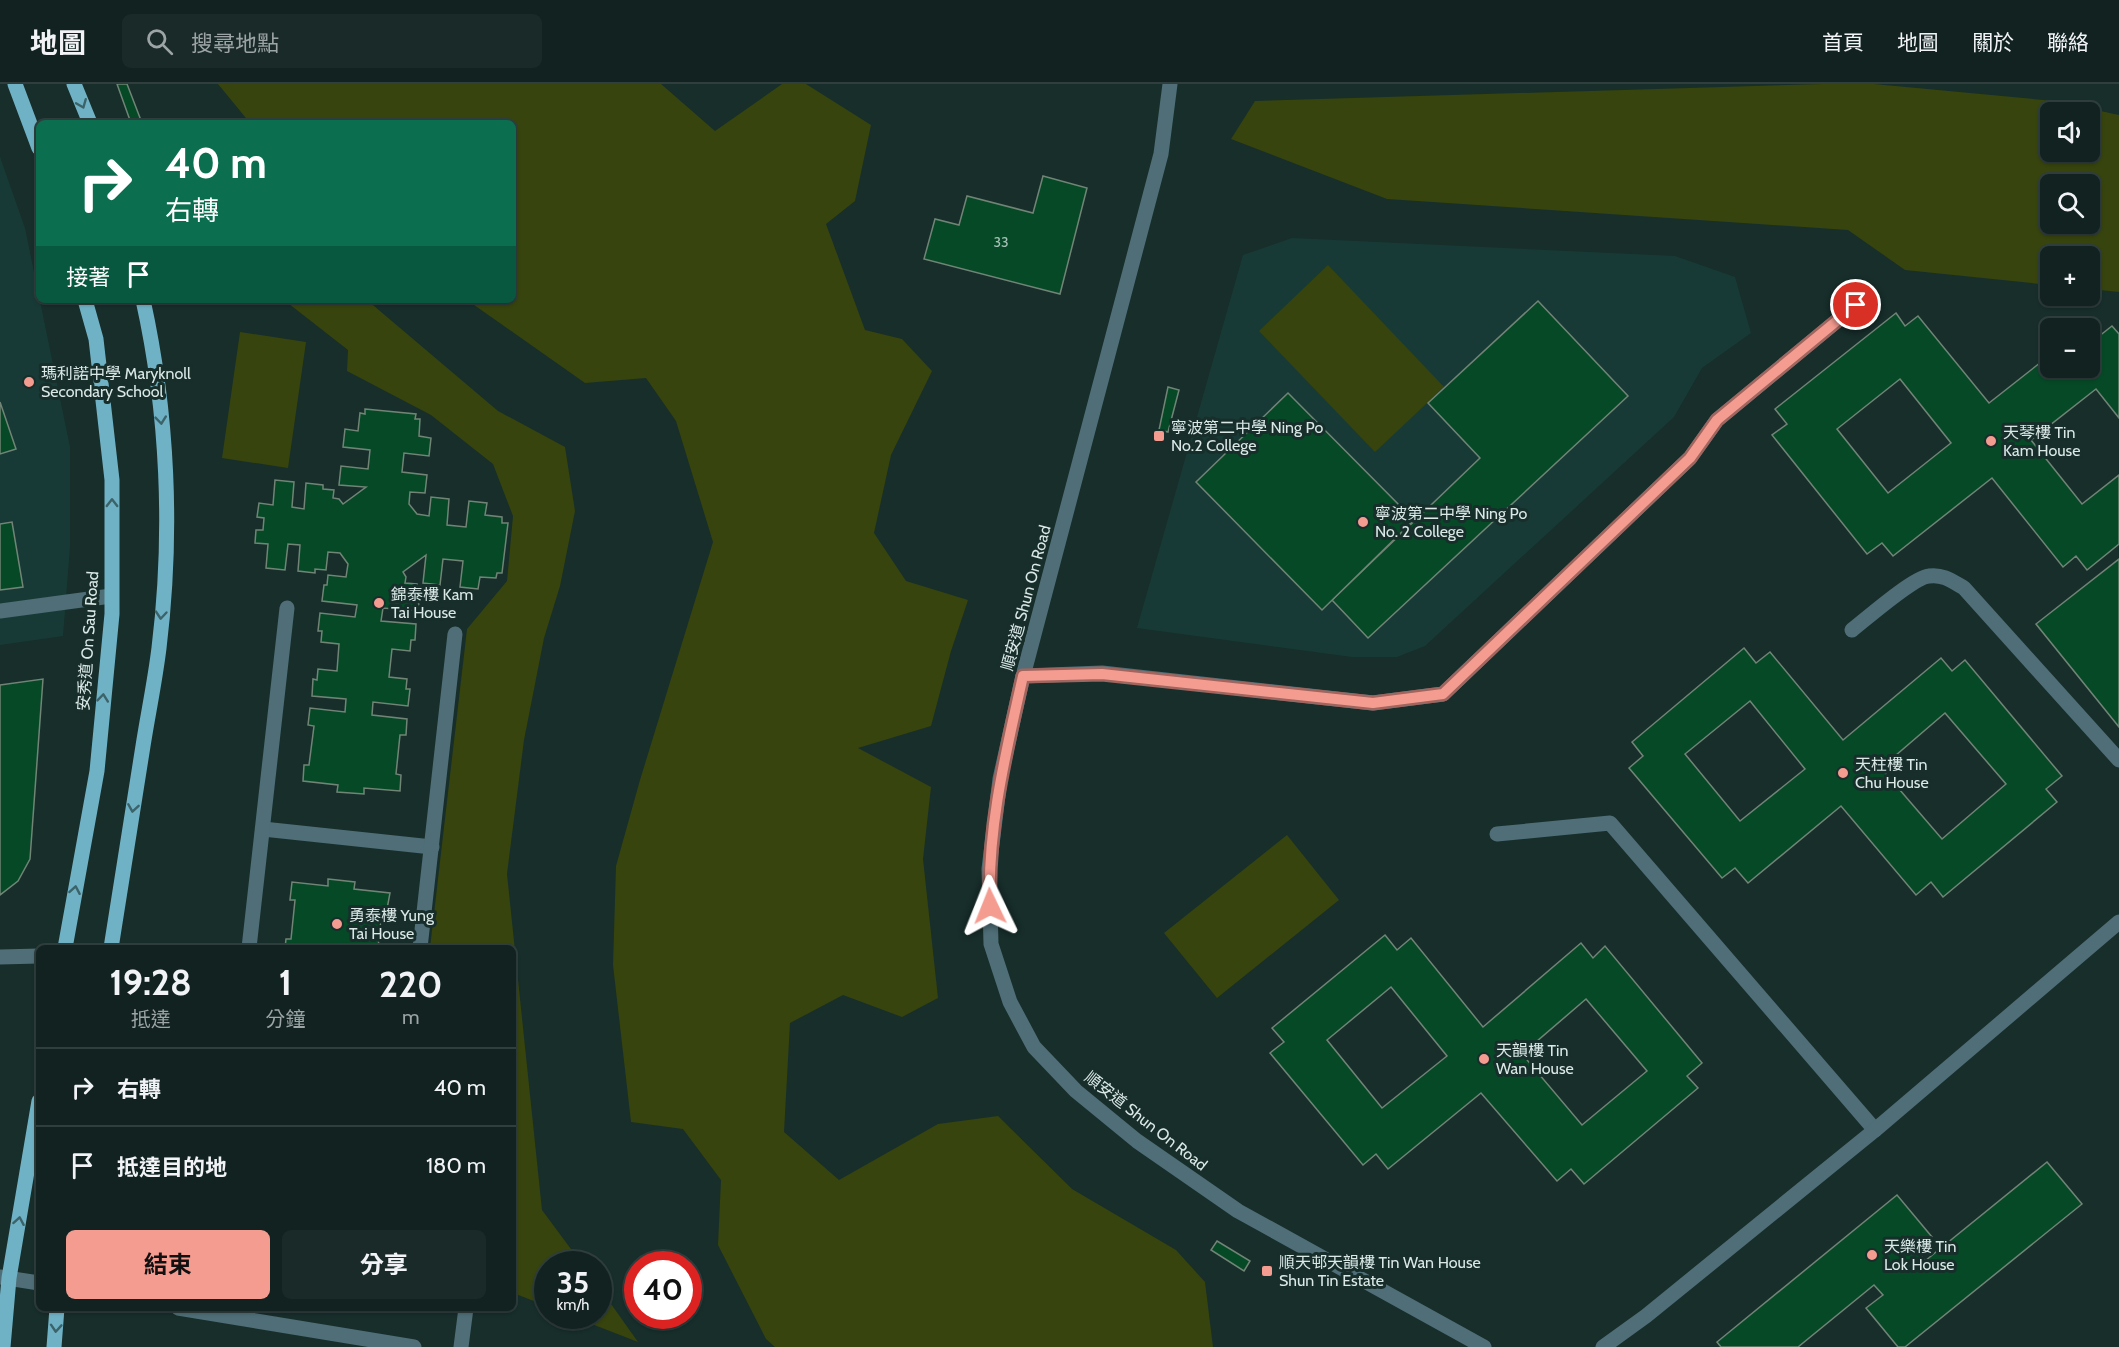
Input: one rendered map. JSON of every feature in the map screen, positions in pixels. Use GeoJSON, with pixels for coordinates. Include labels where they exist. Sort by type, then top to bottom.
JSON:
{"type":"FeatureCollection","features":[{"type":"Feature","properties":{"kind":"main road"},"geometry":{"type":"LineString","coordinates":[[15,84],[36,140]]}},
{"type":"Feature","properties":{"kind":"main road"},"geometry":{"type":"LineString","coordinates":[[74,84],[89,120]]}},
{"type":"Feature","properties":{"kind":"main road","name":"安秀道 On Sau Road"},"geometry":{"type":"LineString","coordinates":[[66,945],[97,771],[112,614],[112,480],[96,339],[86,303]]}},
{"type":"Feature","properties":{"kind":"main road"},"geometry":{"type":"LineString","coordinates":[[111,945],[159,648],[164,579],[166,512],[163,444],[157,379],[144,303]]}},
{"type":"Feature","properties":{"kind":"main road"},"geometry":{"type":"LineString","coordinates":[[3,1347],[4,1278],[36,1116]]}},
{"type":"Feature","properties":{"kind":"main road"},"geometry":{"type":"LineString","coordinates":[[54,1347],[57,1311]]}},
{"type":"Feature","properties":{"kind":"street","name":"順安道 Shun On Road"},"geometry":{"type":"LineString","coordinates":[[1170,84],[1161,154],[1023,676],[1000,779],[989,869],[991,944],[1010,1002],[1034,1047],[1076,1091],[1137,1141],[1209,1192],[1282,1236],[1484,1347]]}},
{"type":"Feature","properties":{"kind":"street"},"geometry":{"type":"LineString","coordinates":[[1023,676],[1102,674],[1373,703],[1443,694],[1690,458],[1717,420],[1856,305]]}},
{"type":"Feature","properties":{"kind":"street"},"geometry":{"type":"LineString","coordinates":[[1852,630],[1887,601],[1927,576],[1946,576],[1964,588],[2086,716],[2119,760]]}},
{"type":"Feature","properties":{"kind":"street"},"geometry":{"type":"LineString","coordinates":[[0,611],[111,596]]}},
{"type":"Feature","properties":{"kind":"street"},"geometry":{"type":"LineString","coordinates":[[249,945],[288,608]]}},
{"type":"Feature","properties":{"kind":"street"},"geometry":{"type":"LineString","coordinates":[[420,945],[454,634]]}},
{"type":"Feature","properties":{"kind":"street"},"geometry":{"type":"LineString","coordinates":[[1497,834],[1610,823],[1875,1130]]}},
{"type":"Feature","properties":{"kind":"street"},"geometry":{"type":"LineString","coordinates":[[262,829],[432,847]]}},
{"type":"Feature","properties":{"kind":"street"},"geometry":{"type":"LineString","coordinates":[[1603,1347],[1646,1316],[1875,1130],[2119,922]]}},
{"type":"Feature","properties":{"kind":"street"},"geometry":{"type":"LineString","coordinates":[[0,957],[36,956]]}},
{"type":"Feature","properties":{"kind":"street"},"geometry":{"type":"LineString","coordinates":[[4,1278],[36,1283]]}},
{"type":"Feature","properties":{"kind":"street"},"geometry":{"type":"LineString","coordinates":[[196,1311],[414,1347]]}},
{"type":"Feature","properties":{"kind":"street"},"geometry":{"type":"LineString","coordinates":[[461,1347],[466,1311]]}},
{"type":"Feature","properties":{"kind":"shaded area","name":"瑪利諾中學 Maryknoll Secondary School"},"geometry":{"type":"Polygon","coordinates":[[[0,157],[25,228],[36,282],[36,303],[40,303],[70,447],[70,547],[63,636],[0,645],[0,157]]]}},
{"type":"Feature","properties":{"kind":"shaded area","name":"寧波第二中學 Ning Po No. 2 College"},"geometry":{"type":"Polygon","coordinates":[[[1292,238],[1675,256],[1735,277],[1751,333],[1702,368],[1674,417],[1425,646],[1397,657],[1352,657],[1137,628],[1243,255],[1292,238]]]}},
{"type":"Feature","properties":{"kind":"green space"},"geometry":{"type":"Polygon","coordinates":[[[218,84],[661,84],[715,131],[782,84],[806,84],[871,125],[855,201],[826,224],[865,330],[902,339],[932,371],[891,455],[874,533],[906,581],[968,600],[951,651],[931,726],[858,748],[931,787],[923,859],[938,998],[902,1017],[843,995],[790,1023],[784,1132],[839,1180],[938,1124],[998,1116],[1072,1189],[1176,1250],[1205,1282],[1213,1347],[775,1347],[766,1339],[718,1245],[721,1180],[683,1129],[631,1122],[613,965],[616,866],[713,542],[676,421],[646,378],[585,383],[471,303],[516,303],[516,120],[248,120],[218,84]]]}},
{"type":"Feature","properties":{"kind":"green space"},"geometry":{"type":"Polygon","coordinates":[[[1874,84],[2054,101],[2059,102],[2040,102],[2040,162],[2100,162],[2100,111],[2119,115],[2119,292],[2100,290],[2100,246],[2040,246],[2040,284],[1905,270],[1848,230],[1387,199],[1231,139],[1255,101],[1874,84]]]}},
{"type":"Feature","properties":{"kind":"green space"},"geometry":{"type":"Polygon","coordinates":[[[1328,265],[1444,387],[1375,452],[1259,331],[1328,265]]]}},
{"type":"Feature","properties":{"kind":"green space"},"geometry":{"type":"Polygon","coordinates":[[[288,303],[371,303],[498,411],[565,447],[575,511],[560,586],[544,638],[524,740],[507,874],[514,945],[430,945],[467,629],[507,581],[513,516],[493,464],[431,415],[347,371],[348,350],[288,303]]]}},
{"type":"Feature","properties":{"kind":"green space"},"geometry":{"type":"Polygon","coordinates":[[[240,332],[306,342],[288,468],[222,458],[240,332]]]}},
{"type":"Feature","properties":{"kind":"green space"},"geometry":{"type":"Polygon","coordinates":[[[1287,835],[1339,900],[1217,998],[1164,933],[1287,835]]]}},
{"type":"Feature","properties":{"kind":"green space"},"geometry":{"type":"Polygon","coordinates":[[[516,960],[542,1210],[572,1251],[534,1251],[534,1301],[516,1294],[516,960]]]}},
{"type":"Feature","properties":{"kind":"green space"},"geometry":{"type":"Polygon","coordinates":[[[612,1305],[624,1322],[624,1329],[629,1329],[638,1342],[604,1329],[612,1329],[612,1305]]]}},
{"type":"Feature","properties":{"kind":"building"},"geometry":{"type":"Polygon","coordinates":[[[117,84],[127,84],[141,120],[130,120],[117,84]]]}},
{"type":"Feature","properties":{"kind":"building"},"geometry":{"type":"Polygon","coordinates":[[[1043,176],[1087,188],[1060,294],[924,259],[935,219],[959,225],[967,196],[1033,213],[1043,176]]]}},
{"type":"Feature","properties":{"kind":"building"},"geometry":{"type":"Polygon","coordinates":[[[1538,301],[1628,396],[1368,638],[1332,600],[1480,458],[1428,403],[1538,301]]]}},
{"type":"Feature","properties":{"kind":"building","name":"天琴樓 Tin Kam House"},"geometry":{"type":"Polygon","coordinates":[[[1896,313],[1905,326],[1918,316],[1989,403],[2040,363],[2040,378],[2100,378],[2100,335],[2112,326],[2119,334],[2119,418],[2096,389],[2031,440],[2082,504],[2119,475],[2119,544],[2087,570],[2076,556],[2063,567],[1992,478],[1893,556],[1882,543],[1867,554],[1772,435],[1787,424],[1775,409],[1896,313]],[[1900,379],[1837,429],[1888,493],[1951,443],[1900,379]]]}},
{"type":"Feature","properties":{"kind":"building"},"geometry":{"type":"Polygon","coordinates":[[[1168,387],[1179,390],[1168,432],[1159,430],[1168,387]]]}},
{"type":"Feature","properties":{"kind":"building"},"geometry":{"type":"Polygon","coordinates":[[[1288,393],[1414,520],[1322,610],[1196,482],[1288,393]]]}},
{"type":"Feature","properties":{"kind":"building"},"geometry":{"type":"Polygon","coordinates":[[[0,402],[16,449],[0,454],[0,402]]]}},
{"type":"Feature","properties":{"kind":"building","name":"錦泰樓 Kam Tai House"},"geometry":{"type":"Polygon","coordinates":[[[365,409],[416,414],[415,419],[420,419],[419,436],[431,438],[429,456],[404,453],[402,472],[427,475],[425,493],[410,492],[409,504],[417,514],[429,516],[431,497],[449,499],[447,525],[466,527],[469,501],[487,503],[485,515],[502,517],[502,523],[508,523],[502,573],[497,573],[496,578],[480,577],[478,589],[460,587],[463,561],[443,559],[440,585],[423,583],[426,555],[403,572],[406,577],[405,583],[417,584],[416,594],[420,595],[418,611],[383,608],[381,621],[416,624],[415,640],[411,640],[410,651],[392,649],[389,677],[407,679],[406,689],[410,689],[408,706],[373,702],[372,715],[407,719],[406,735],[400,735],[396,774],[401,775],[400,791],[364,788],[364,794],[337,792],[338,785],[303,781],[304,765],[309,765],[314,726],[308,725],[310,708],[345,712],[346,699],[312,696],[313,679],[317,680],[318,669],[337,671],[339,644],[321,642],[322,631],[318,631],[320,613],[355,617],[357,605],[322,601],[328,575],[346,577],[348,564],[340,553],[328,552],[326,570],[315,569],[315,573],[298,571],[300,545],[288,544],[285,570],[266,568],[268,544],[255,543],[256,530],[263,530],[264,518],[257,517],[259,503],[273,505],[275,480],[294,482],[292,507],[304,509],[306,483],[323,485],[323,489],[334,490],[333,498],[339,499],[343,504],[366,487],[339,485],[341,466],[368,469],[370,450],[343,447],[345,429],[358,431],[360,413],[365,414],[365,409]]]}},
{"type":"Feature","properties":{"kind":"building"},"geometry":{"type":"Polygon","coordinates":[[[12,522],[23,587],[0,590],[0,524],[12,522]]]}},
{"type":"Feature","properties":{"kind":"building"},"geometry":{"type":"Polygon","coordinates":[[[2119,559],[2119,727],[2036,624],[2119,559]]]}},
{"type":"Feature","properties":{"kind":"building","name":"天柱樓 Tin Chu House"},"geometry":{"type":"Polygon","coordinates":[[[1744,648],[1756,663],[1770,652],[1843,740],[1941,658],[1952,671],[1965,660],[2062,776],[2046,789],[2057,802],[1943,897],[1931,882],[1916,895],[1841,806],[1748,883],[1735,868],[1722,878],[1629,768],[1643,756],[1632,742],[1744,648]],[[1750,701],[1685,754],[1740,821],[1805,769],[1750,701]],[[1945,713],[1881,768],[1942,839],[2006,784],[1945,713]]]}},
{"type":"Feature","properties":{"kind":"building"},"geometry":{"type":"Polygon","coordinates":[[[43,679],[30,859],[18,881],[0,895],[0,685],[43,679]]]}},
{"type":"Feature","properties":{"kind":"building","name":"勇泰樓 Yung Tai House"},"geometry":{"type":"Polygon","coordinates":[[[328,879],[355,882],[354,889],[390,893],[387,909],[382,909],[378,945],[285,945],[286,939],[291,939],[295,900],[290,900],[292,882],[328,886],[328,879]]]}},
{"type":"Feature","properties":{"kind":"building","name":"天韻樓 Tin Wan House"},"geometry":{"type":"Polygon","coordinates":[[[1385,935],[1397,950],[1411,938],[1483,1027],[1581,943],[1593,958],[1605,946],[1702,1063],[1687,1076],[1698,1088],[1584,1184],[1571,1169],[1557,1181],[1481,1093],[1388,1169],[1376,1154],[1363,1165],[1270,1053],[1284,1042],[1272,1028],[1385,935]],[[1391,987],[1327,1040],[1382,1108],[1447,1056],[1391,987]],[[1586,999],[1522,1054],[1582,1125],[1647,1071],[1586,999]]]}},
{"type":"Feature","properties":{"kind":"building","name":"天樂樓 Tin Lok House"},"geometry":{"type":"Polygon","coordinates":[[[2047,1162],[2082,1204],[1905,1347],[1898,1347],[1866,1308],[1883,1295],[1874,1285],[1798,1347],[1721,1347],[1717,1342],[1897,1195],[1932,1237],[1917,1250],[1925,1261],[2047,1162]]]}},
{"type":"Feature","properties":{"kind":"building"},"geometry":{"type":"Polygon","coordinates":[[[1217,1241],[1250,1261],[1244,1271],[1211,1250],[1217,1241]]]}},
{"type":"Feature","properties":{"kind":"place","name":"瑪利諾中學 Maryknoll Secondary School"},"geometry":{"type":"Point","coordinates":[29,382]}},
{"type":"Feature","properties":{"kind":"place","name":"寧波第二中學 Ning Po No.2 College"},"geometry":{"type":"Point","coordinates":[1159,436]}},
{"type":"Feature","properties":{"kind":"place","name":"天琴樓 Tin Kam House"},"geometry":{"type":"Point","coordinates":[1991,441]}},
{"type":"Feature","properties":{"kind":"place","name":"寧波第二中學 Ning Po No. 2 College"},"geometry":{"type":"Point","coordinates":[1363,522]}},
{"type":"Feature","properties":{"kind":"place","name":"錦泰樓 Kam Tai House"},"geometry":{"type":"Point","coordinates":[379,603]}},
{"type":"Feature","properties":{"kind":"place","name":"天柱樓 Tin Chu House"},"geometry":{"type":"Point","coordinates":[1843,773]}},
{"type":"Feature","properties":{"kind":"place","name":"勇泰樓 Yung Tai House"},"geometry":{"type":"Point","coordinates":[337,924]}},
{"type":"Feature","properties":{"kind":"place","name":"天韻樓 Tin Wan House"},"geometry":{"type":"Point","coordinates":[1484,1059]}},
{"type":"Feature","properties":{"kind":"place","name":"天樂樓 Tin Lok House"},"geometry":{"type":"Point","coordinates":[1872,1255]}},
{"type":"Feature","properties":{"kind":"place","name":"順天邨天韻樓 Tin Wan House Shun Tin Estate"},"geometry":{"type":"Point","coordinates":[1267,1271]}},
{"type":"Feature","properties":{"kind":"route"},"geometry":{"type":"LineString","coordinates":[[990,906],[989,869],[1000,779],[1023,676],[1102,674],[1373,703],[1443,694],[1690,458],[1717,420],[1856,305]]}}]}
